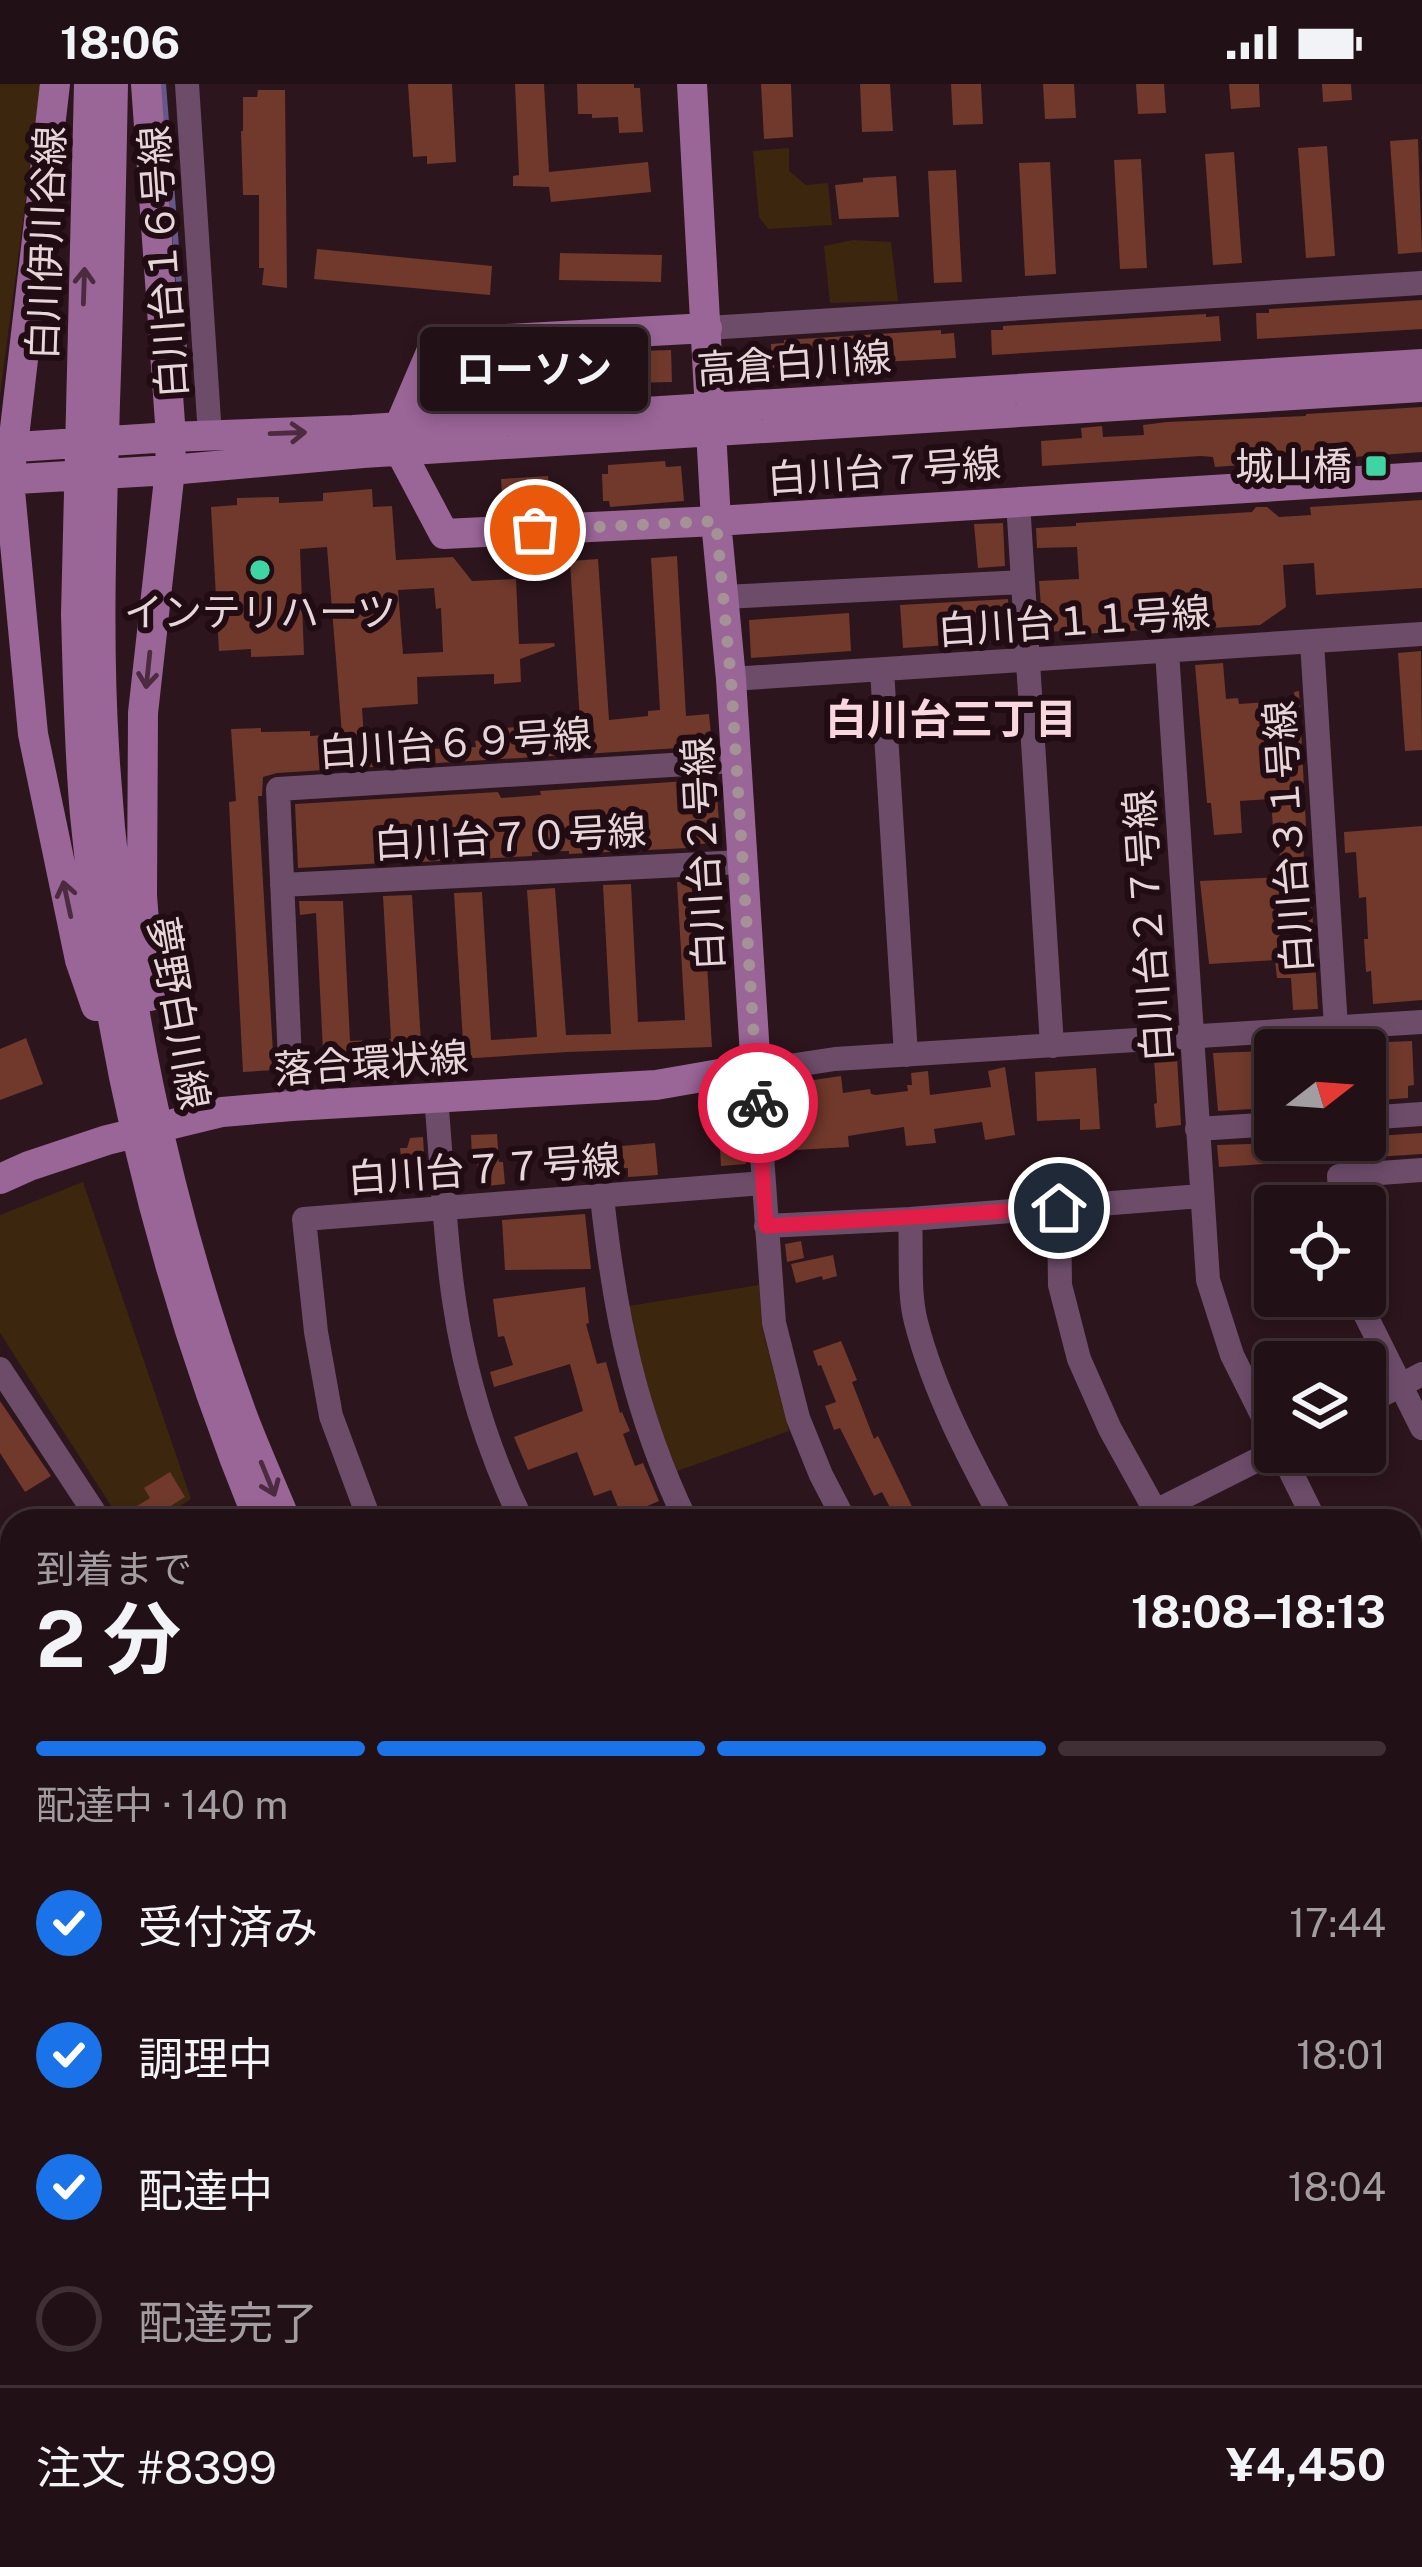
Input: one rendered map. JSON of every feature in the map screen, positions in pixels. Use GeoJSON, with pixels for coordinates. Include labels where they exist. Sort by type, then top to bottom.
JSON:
{"type":"FeatureCollection","features":[{"type":"Feature","properties":{"kind":"street"},"geometry":{"type":"LineString","coordinates":[[55,84],[5,480],[33,734],[80,960],[138,1088]]}},
{"type":"Feature","properties":{"kind":"street","name":"白川伊川谷線"},"geometry":{"type":"LineString","coordinates":[[89,84],[93,403]]}},
{"type":"Feature","properties":{"kind":"street","name":"白川伊川谷線"},"geometry":{"type":"LineString","coordinates":[[93,403],[113,84]]}},
{"type":"Feature","properties":{"kind":"street"},"geometry":{"type":"LineString","coordinates":[[138,1088],[150,983],[142,896],[143,713],[171,436],[146,84]]}},
{"type":"Feature","properties":{"kind":"street","name":"白川台１６号線"},"geometry":{"type":"LineString","coordinates":[[188,84],[210,436]]}},
{"type":"Feature","properties":{"kind":"street","name":"白川台２号線"},"geometry":{"type":"LineString","coordinates":[[692,84],[716,521],[774,1323],[798,1418],[839,1509]]}},
{"type":"Feature","properties":{"kind":"street"},"geometry":{"type":"LineString","coordinates":[[399,439],[435,343],[707,341],[1422,283]]}},
{"type":"Feature","properties":{"kind":"street","name":"高倉白川線"},"geometry":{"type":"LineString","coordinates":[[5,480],[296,458],[399,439],[1422,364]]}},
{"type":"Feature","properties":{"kind":"street","name":"高倉白川線"},"geometry":{"type":"LineString","coordinates":[[6,447],[171,436],[399,439],[1422,387]]}},
{"type":"Feature","properties":{"kind":"street","name":"夢野白川線"},"geometry":{"type":"LineString","coordinates":[[93,403],[78,700],[102,958],[210,1318],[281,1509]]}},
{"type":"Feature","properties":{"kind":"street","name":"白川台７号線"},"geometry":{"type":"LineString","coordinates":[[399,439],[444,534],[1422,477]]}},
{"type":"Feature","properties":{"kind":"street"},"geometry":{"type":"LineString","coordinates":[[1018,502],[1052,1046]]}},
{"type":"Feature","properties":{"kind":"street"},"geometry":{"type":"LineString","coordinates":[[724,597],[1022,582]]}},
{"type":"Feature","properties":{"kind":"street","name":"白川台１１号線"},"geometry":{"type":"LineString","coordinates":[[731,679],[1422,634]]}},
{"type":"Feature","properties":{"kind":"street","name":"白川台３１号線"},"geometry":{"type":"LineString","coordinates":[[1312,643],[1336,1027]]}},
{"type":"Feature","properties":{"kind":"street","name":"白川台２７号線"},"geometry":{"type":"LineString","coordinates":[[1167,651],[1208,1280],[1232,1355],[1254,1399]]}},
{"type":"Feature","properties":{"kind":"street"},"geometry":{"type":"LineString","coordinates":[[882,670],[906,1055]]}},
{"type":"Feature","properties":{"kind":"street","name":"白川台６９号線"},"geometry":{"type":"LineString","coordinates":[[292,1106],[278,790],[736,761]]}},
{"type":"Feature","properties":{"kind":"street","name":"白川台７０号線"},"geometry":{"type":"LineString","coordinates":[[282,885],[742,862]]}},
{"type":"Feature","properties":{"kind":"street"},"geometry":{"type":"LineString","coordinates":[[756,1071],[835,1059],[1422,1022]]}},
{"type":"Feature","properties":{"kind":"street","name":"落合環状線"},"geometry":{"type":"LineString","coordinates":[[0,1179],[107,1140],[222,1112],[656,1085],[756,1071]]}},
{"type":"Feature","properties":{"kind":"street","name":"夢野白川線"},"geometry":{"type":"LineString","coordinates":[[138,1088],[164,1245],[254,1509]]}},
{"type":"Feature","properties":{"kind":"street"},"geometry":{"type":"LineString","coordinates":[[436,1097],[453,1296],[465,1361],[484,1433],[517,1509]]}},
{"type":"Feature","properties":{"kind":"street"},"geometry":{"type":"LineString","coordinates":[[1386,1117],[1422,1114]]}},
{"type":"Feature","properties":{"kind":"street"},"geometry":{"type":"LineString","coordinates":[[1197,1129],[1254,1125]]}},
{"type":"Feature","properties":{"kind":"street"},"geometry":{"type":"LineString","coordinates":[[1340,1185],[1339,1176],[1422,1170]]}},
{"type":"Feature","properties":{"kind":"street","name":"白川台７７号線"},"geometry":{"type":"LineString","coordinates":[[366,1509],[331,1416],[304,1219],[764,1183]]}},
{"type":"Feature","properties":{"kind":"street"},"geometry":{"type":"LineString","coordinates":[[602,1196],[615,1301],[633,1383],[657,1457],[681,1509]]}},
{"type":"Feature","properties":{"kind":"street"},"geometry":{"type":"LineString","coordinates":[[766,1226],[911,1230],[1059,1219],[1201,1196]]}},
{"type":"Feature","properties":{"kind":"street"},"geometry":{"type":"LineString","coordinates":[[1059,1219],[1060,1285],[1079,1359],[1149,1509]]}},
{"type":"Feature","properties":{"kind":"street"},"geometry":{"type":"LineString","coordinates":[[911,1230],[915,1318],[938,1385],[997,1509]]}},
{"type":"Feature","properties":{"kind":"street"},"geometry":{"type":"LineString","coordinates":[[1368,1317],[1412,1380],[1422,1428]]}},
{"type":"Feature","properties":{"kind":"street"},"geometry":{"type":"LineString","coordinates":[[0,1369],[92,1509]]}},
{"type":"Feature","properties":{"kind":"street"},"geometry":{"type":"LineString","coordinates":[[1151,1509],[1254,1463]]}},
{"type":"Feature","properties":{"kind":"street"},"geometry":{"type":"LineString","coordinates":[[1289,1473],[1309,1509]]}},
{"type":"Feature","properties":{"kind":"shaded area"},"geometry":{"type":"Polygon","coordinates":[[[0,84],[41,84],[0,395],[0,84]]]}},
{"type":"Feature","properties":{"kind":"shaded area"},"geometry":{"type":"Polygon","coordinates":[[[789,148],[789,171],[806,185],[828,183],[832,225],[768,229],[759,217],[753,151],[789,148]]]}},
{"type":"Feature","properties":{"kind":"shaded area"},"geometry":{"type":"Polygon","coordinates":[[[853,240],[891,242],[898,301],[830,303],[824,246],[853,240]]]}},
{"type":"Feature","properties":{"kind":"shaded area"},"geometry":{"type":"Polygon","coordinates":[[[83,1182],[191,1499],[176,1509],[113,1509],[0,1333],[0,1215],[83,1182]]]}},
{"type":"Feature","properties":{"kind":"shaded area"},"geometry":{"type":"Polygon","coordinates":[[[759,1285],[762,1327],[789,1431],[677,1471],[646,1393],[629,1306],[759,1285]]]}},
{"type":"Feature","properties":{"kind":"building"},"geometry":{"type":"Polygon","coordinates":[[[408,84],[452,84],[456,162],[427,164],[427,156],[413,157],[408,84]]]}},
{"type":"Feature","properties":{"kind":"building"},"geometry":{"type":"Polygon","coordinates":[[[515,84],[544,84],[549,172],[648,162],[651,192],[551,202],[549,187],[513,186],[513,176],[519,175],[515,84]]]}},
{"type":"Feature","properties":{"kind":"building"},"geometry":{"type":"Polygon","coordinates":[[[577,84],[634,84],[640,88],[643,132],[619,133],[618,117],[578,114],[577,84]]]}},
{"type":"Feature","properties":{"kind":"building"},"geometry":{"type":"Polygon","coordinates":[[[761,84],[791,84],[793,137],[764,139],[761,84]]]}},
{"type":"Feature","properties":{"kind":"building"},"geometry":{"type":"Polygon","coordinates":[[[860,84],[890,84],[893,131],[862,132],[860,84]]]}},
{"type":"Feature","properties":{"kind":"building"},"geometry":{"type":"Polygon","coordinates":[[[951,84],[981,84],[983,124],[953,125],[951,84]]]}},
{"type":"Feature","properties":{"kind":"building"},"geometry":{"type":"Polygon","coordinates":[[[1043,84],[1074,84],[1076,118],[1045,119],[1043,84]]]}},
{"type":"Feature","properties":{"kind":"building"},"geometry":{"type":"Polygon","coordinates":[[[1136,84],[1164,84],[1166,113],[1138,114],[1136,84]]]}},
{"type":"Feature","properties":{"kind":"building"},"geometry":{"type":"Polygon","coordinates":[[[1229,84],[1259,84],[1260,107],[1231,109],[1229,84]]]}},
{"type":"Feature","properties":{"kind":"building"},"geometry":{"type":"Polygon","coordinates":[[[1322,84],[1351,84],[1352,100],[1323,102],[1322,84]]]}},
{"type":"Feature","properties":{"kind":"building"},"geometry":{"type":"Polygon","coordinates":[[[258,90],[285,90],[287,288],[262,285],[259,195],[243,195],[243,97],[257,97],[258,90]]]}},
{"type":"Feature","properties":{"kind":"building"},"geometry":{"type":"Polygon","coordinates":[[[1418,139],[1422,252],[1398,254],[1390,141],[1418,139]]]}},
{"type":"Feature","properties":{"kind":"building"},"geometry":{"type":"Polygon","coordinates":[[[1327,146],[1335,256],[1306,258],[1298,148],[1327,146]]]}},
{"type":"Feature","properties":{"kind":"building"},"geometry":{"type":"Polygon","coordinates":[[[1234,152],[1242,263],[1213,265],[1205,154],[1234,152]]]}},
{"type":"Feature","properties":{"kind":"building"},"geometry":{"type":"Polygon","coordinates":[[[1141,159],[1147,268],[1120,269],[1114,160],[1141,159]]]}},
{"type":"Feature","properties":{"kind":"building"},"geometry":{"type":"Polygon","coordinates":[[[1050,162],[1056,274],[1025,276],[1019,163],[1050,162]]]}},
{"type":"Feature","properties":{"kind":"building"},"geometry":{"type":"Polygon","coordinates":[[[956,170],[962,282],[934,283],[928,171],[956,170]]]}},
{"type":"Feature","properties":{"kind":"building"},"geometry":{"type":"Polygon","coordinates":[[[896,176],[899,217],[839,219],[835,185],[896,176]]]}},
{"type":"Feature","properties":{"kind":"building"},"geometry":{"type":"Polygon","coordinates":[[[317,249],[492,266],[490,295],[314,279],[317,249]]]}},
{"type":"Feature","properties":{"kind":"building"},"geometry":{"type":"Polygon","coordinates":[[[560,253],[662,255],[661,282],[559,280],[560,253]]]}},
{"type":"Feature","properties":{"kind":"building"},"geometry":{"type":"Polygon","coordinates":[[[1422,300],[1422,329],[1257,339],[1256,313],[1269,313],[1269,309],[1422,300]]]}},
{"type":"Feature","properties":{"kind":"building"},"geometry":{"type":"Polygon","coordinates":[[[1219,316],[1221,341],[992,355],[991,330],[1003,330],[1003,326],[1219,316]]]}},
{"type":"Feature","properties":{"kind":"building"},"geometry":{"type":"Polygon","coordinates":[[[941,330],[941,334],[954,333],[956,358],[772,368],[771,344],[784,340],[941,330]]]}},
{"type":"Feature","properties":{"kind":"building"},"geometry":{"type":"Polygon","coordinates":[[[671,350],[672,382],[584,384],[574,395],[451,400],[448,362],[530,357],[531,364],[618,360],[618,356],[637,355],[637,351],[671,350]]]}},
{"type":"Feature","properties":{"kind":"building"},"geometry":{"type":"Polygon","coordinates":[[[1422,407],[1422,452],[1215,467],[1213,457],[1201,456],[1042,466],[1041,441],[1082,438],[1081,428],[1102,426],[1103,437],[1144,435],[1143,425],[1167,422],[1422,407]]]}},
{"type":"Feature","properties":{"kind":"building"},"geometry":{"type":"Polygon","coordinates":[[[665,461],[666,467],[681,466],[684,501],[610,507],[609,501],[603,501],[602,474],[608,474],[608,465],[665,461]]]}},
{"type":"Feature","properties":{"kind":"building"},"geometry":{"type":"Polygon","coordinates":[[[548,476],[550,508],[503,510],[501,479],[548,476]]]}},
{"type":"Feature","properties":{"kind":"building"},"geometry":{"type":"Polygon","coordinates":[[[372,489],[373,507],[392,506],[396,560],[453,557],[472,581],[516,579],[519,644],[555,646],[520,659],[521,682],[494,684],[494,674],[417,677],[418,704],[362,708],[365,752],[476,747],[475,741],[505,738],[505,728],[580,722],[570,561],[598,559],[609,720],[660,710],[651,558],[677,556],[686,716],[709,714],[712,746],[263,777],[262,796],[258,796],[274,1070],[243,1072],[229,802],[236,801],[231,729],[342,734],[327,547],[300,549],[304,655],[251,657],[251,649],[219,651],[211,507],[237,505],[237,498],[323,501],[323,493],[372,489]],[[434,588],[398,590],[403,654],[443,652],[441,608],[436,609],[434,588]]]}},
{"type":"Feature","properties":{"kind":"building"},"geometry":{"type":"Polygon","coordinates":[[[1422,500],[1422,588],[1316,595],[1314,563],[1283,565],[1286,607],[1260,625],[1179,630],[1178,617],[1145,619],[1145,630],[1043,632],[1039,581],[1079,579],[1077,547],[1037,548],[1036,528],[1252,512],[1256,507],[1267,507],[1279,517],[1311,515],[1310,507],[1422,500]]]}},
{"type":"Feature","properties":{"kind":"building"},"geometry":{"type":"Polygon","coordinates":[[[1003,523],[1005,566],[978,568],[974,524],[1003,523]]]}},
{"type":"Feature","properties":{"kind":"building"},"geometry":{"type":"Polygon","coordinates":[[[1008,599],[1010,641],[903,648],[900,605],[1008,599]]]}},
{"type":"Feature","properties":{"kind":"building"},"geometry":{"type":"Polygon","coordinates":[[[849,613],[851,651],[751,658],[749,620],[849,613]]]}},
{"type":"Feature","properties":{"kind":"building"},"geometry":{"type":"Polygon","coordinates":[[[1421,651],[1422,750],[1405,751],[1398,653],[1421,651]]]}},
{"type":"Feature","properties":{"kind":"building"},"geometry":{"type":"Polygon","coordinates":[[[1223,663],[1226,699],[1238,698],[1239,704],[1295,700],[1294,692],[1299,691],[1306,826],[1302,826],[1305,875],[1310,875],[1318,1009],[1293,1010],[1291,978],[1277,978],[1275,960],[1209,964],[1200,881],[1281,877],[1271,799],[1240,801],[1242,833],[1214,835],[1195,665],[1223,663]]]}},
{"type":"Feature","properties":{"kind":"building"},"geometry":{"type":"Polygon","coordinates":[[[716,779],[720,837],[714,843],[298,868],[295,804],[498,792],[501,798],[716,779]]]}},
{"type":"Feature","properties":{"kind":"building"},"geometry":{"type":"Polygon","coordinates":[[[1422,826],[1422,1000],[1373,1004],[1371,971],[1366,972],[1366,897],[1359,898],[1356,852],[1345,853],[1344,832],[1422,826]]]}},
{"type":"Feature","properties":{"kind":"building"},"geometry":{"type":"Polygon","coordinates":[[[702,880],[712,1047],[324,1070],[316,913],[300,915],[299,901],[343,901],[350,1041],[391,1039],[383,896],[412,895],[421,1042],[463,1042],[454,893],[482,892],[491,1040],[537,1037],[527,890],[555,888],[566,1035],[611,1034],[603,885],[631,884],[638,1022],[685,1020],[677,882],[702,880]]]}},
{"type":"Feature","properties":{"kind":"building"},"geometry":{"type":"Polygon","coordinates":[[[26,1038],[43,1084],[0,1100],[0,1049],[26,1038]]]}},
{"type":"Feature","properties":{"kind":"building"},"geometry":{"type":"Polygon","coordinates":[[[1412,1041],[1414,1085],[1408,1086],[1408,1098],[1386,1100],[1386,1042],[1412,1041]]]}},
{"type":"Feature","properties":{"kind":"building"},"geometry":{"type":"Polygon","coordinates":[[[1254,1052],[1254,1109],[1218,1111],[1213,1053],[1254,1052]]]}},
{"type":"Feature","properties":{"kind":"building"},"geometry":{"type":"Polygon","coordinates":[[[1177,1057],[1181,1125],[1156,1128],[1154,1058],[1177,1057]]]}},
{"type":"Feature","properties":{"kind":"building"},"geometry":{"type":"Polygon","coordinates":[[[1005,1067],[1015,1135],[985,1140],[982,1122],[934,1129],[936,1143],[906,1146],[904,1127],[848,1136],[849,1147],[778,1151],[777,1136],[783,1136],[779,1085],[841,1076],[843,1093],[870,1089],[876,1095],[908,1091],[911,1073],[928,1071],[930,1095],[991,1087],[988,1071],[1005,1067]]]}},
{"type":"Feature","properties":{"kind":"building"},"geometry":{"type":"Polygon","coordinates":[[[1096,1068],[1100,1129],[1080,1130],[1080,1119],[1037,1121],[1035,1072],[1096,1068]]]}},
{"type":"Feature","properties":{"kind":"building"},"geometry":{"type":"Polygon","coordinates":[[[742,1112],[746,1164],[721,1166],[718,1114],[742,1112]]]}},
{"type":"Feature","properties":{"kind":"building"},"geometry":{"type":"Polygon","coordinates":[[[1422,1133],[1422,1154],[1386,1156],[1386,1135],[1422,1133]]]}},
{"type":"Feature","properties":{"kind":"building"},"geometry":{"type":"Polygon","coordinates":[[[497,1134],[505,1184],[479,1187],[471,1135],[497,1134]]]}},
{"type":"Feature","properties":{"kind":"building"},"geometry":{"type":"Polygon","coordinates":[[[423,1137],[426,1185],[414,1185],[411,1174],[403,1175],[400,1148],[407,1148],[410,1138],[423,1137]]]}},
{"type":"Feature","properties":{"kind":"building"},"geometry":{"type":"Polygon","coordinates":[[[655,1143],[658,1175],[628,1177],[622,1146],[655,1143]]]}},
{"type":"Feature","properties":{"kind":"building"},"geometry":{"type":"Polygon","coordinates":[[[1254,1144],[1254,1161],[1313,1161],[1219,1167],[1217,1145],[1254,1144]]]}},
{"type":"Feature","properties":{"kind":"building"},"geometry":{"type":"Polygon","coordinates":[[[585,1214],[591,1269],[505,1270],[502,1220],[585,1214]]]}},
{"type":"Feature","properties":{"kind":"building"},"geometry":{"type":"Polygon","coordinates":[[[801,1241],[804,1258],[787,1262],[785,1244],[801,1241]]]}},
{"type":"Feature","properties":{"kind":"building"},"geometry":{"type":"Polygon","coordinates":[[[833,1255],[837,1276],[796,1283],[791,1264],[833,1255]]]}},
{"type":"Feature","properties":{"kind":"building"},"geometry":{"type":"Polygon","coordinates":[[[585,1287],[586,1324],[597,1364],[606,1362],[630,1431],[623,1434],[635,1466],[643,1463],[659,1501],[640,1509],[619,1509],[611,1490],[594,1496],[577,1452],[528,1470],[514,1437],[583,1411],[570,1364],[494,1387],[490,1372],[513,1365],[504,1336],[498,1337],[493,1299],[585,1287]]]}},
{"type":"Feature","properties":{"kind":"building"},"geometry":{"type":"Polygon","coordinates":[[[841,1341],[874,1439],[878,1436],[913,1509],[891,1509],[882,1492],[874,1496],[840,1428],[834,1430],[825,1406],[836,1402],[813,1351],[841,1341]]]}},
{"type":"Feature","properties":{"kind":"building"},"geometry":{"type":"Polygon","coordinates":[[[0,1401],[51,1476],[25,1492],[0,1453],[0,1401]]]}},
{"type":"Feature","properties":{"kind":"building"},"geometry":{"type":"Polygon","coordinates":[[[170,1472],[185,1497],[166,1509],[135,1509],[150,1498],[144,1488],[170,1472]]]}},
{"type":"Feature","properties":{"kind":"waterway"},"geometry":{"type":"LineString","coordinates":[[163,84],[186,373]]}},
{"type":"Feature","properties":{"kind":"way so far"},"geometry":{"type":"LineString","coordinates":[[535,530],[716,521],[758,1103]]}},
{"type":"Feature","properties":{"kind":"place","name":"城山橋"},"geometry":{"type":"Point","coordinates":[1376,466]}},
{"type":"Feature","properties":{"kind":"place","name":"ローソン"},"geometry":{"type":"Point","coordinates":[535,530]}},
{"type":"Feature","properties":{"kind":"place","name":"インテリハーツ"},"geometry":{"type":"Point","coordinates":[260,570]}},
{"type":"Feature","properties":{"kind":"district","name":"白川台三丁目"},"geometry":{"type":"Point","coordinates":[951,718]}},
{"type":"Feature","properties":{"kind":"route"},"geometry":{"type":"LineString","coordinates":[[758,1103],[766,1226],[1059,1208]]}}]}
